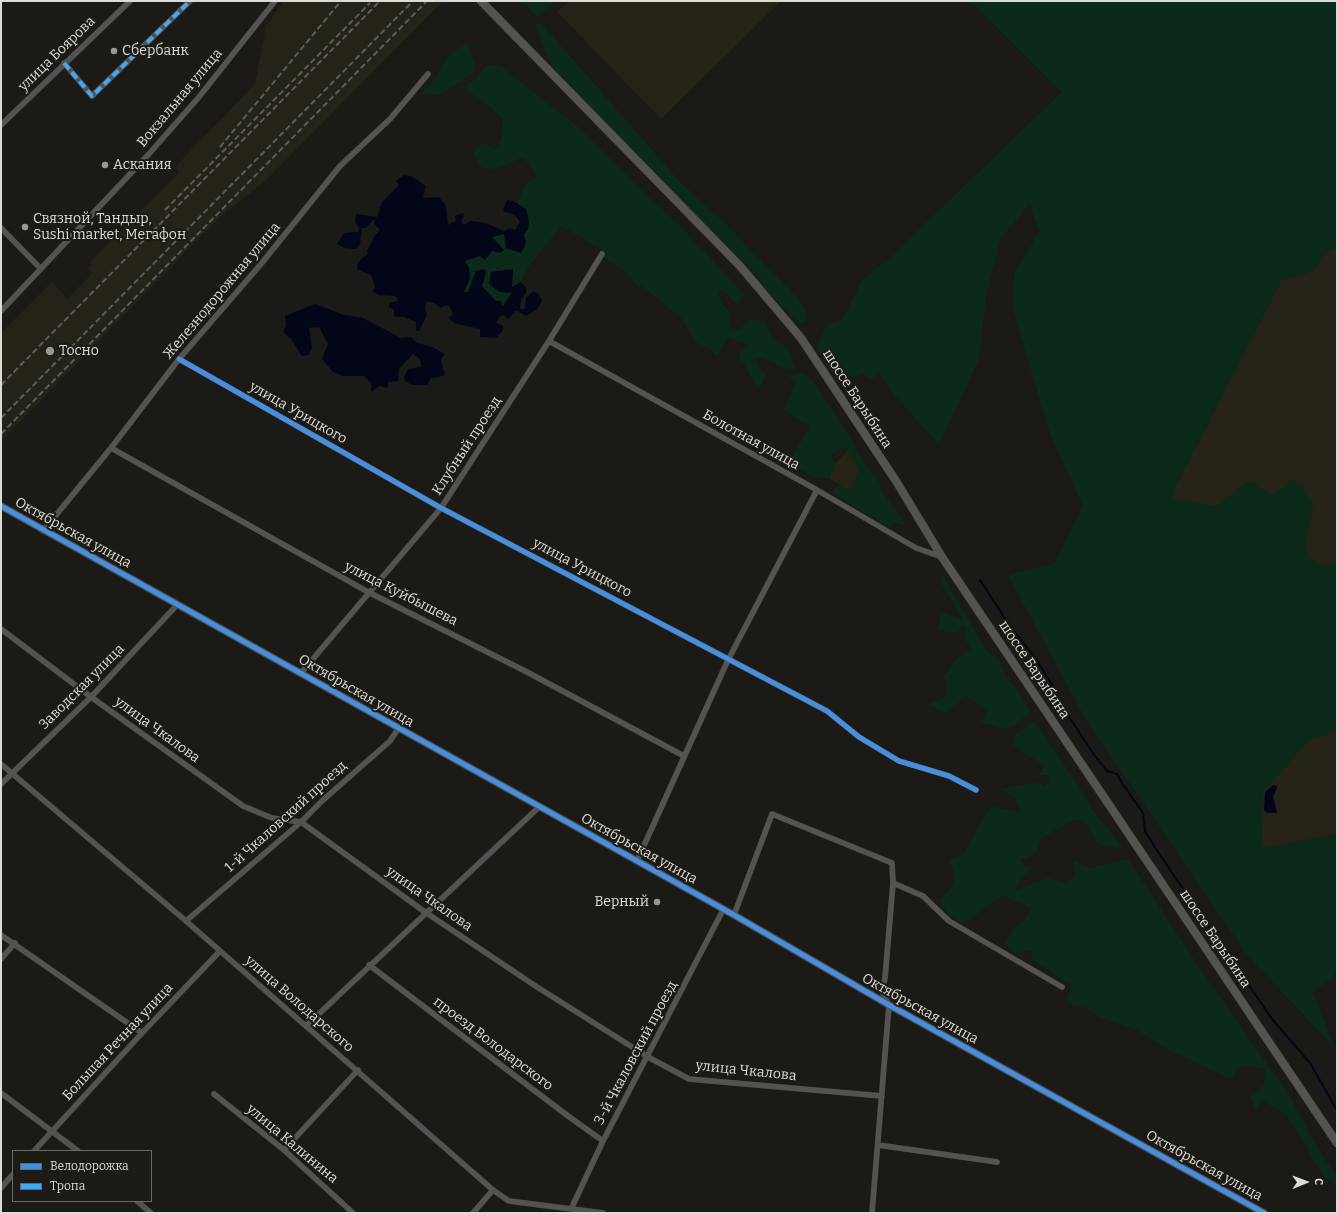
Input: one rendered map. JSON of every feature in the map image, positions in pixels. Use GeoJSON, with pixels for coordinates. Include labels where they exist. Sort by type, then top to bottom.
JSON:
{"type":"FeatureCollection","features":[{"type":"Feature","properties":{"kind":"main road","name":"шоссе Барыбина"},"geometry":{"type":"LineString","coordinates":[[481,1],[740,266],[801,338],[896,481],[942,557],[1337,1144]]}},
{"type":"Feature","properties":{"kind":"street","name":"улица Боярова"},"geometry":{"type":"LineString","coordinates":[[1,125],[130,1]]}},
{"type":"Feature","properties":{"kind":"street"},"geometry":{"type":"LineString","coordinates":[[64,63],[92,96],[190,1]]}},
{"type":"Feature","properties":{"kind":"street","name":"Вокзальная улица"},"geometry":{"type":"LineString","coordinates":[[1,311],[199,97],[275,1]]}},
{"type":"Feature","properties":{"kind":"street","name":"Железнодорожная улица"},"geometry":{"type":"LineString","coordinates":[[43,531],[111,448],[180,359],[261,264],[340,166],[390,119],[428,74]]}},
{"type":"Feature","properties":{"kind":"street"},"geometry":{"type":"LineString","coordinates":[[1,228],[41,269]]}},
{"type":"Feature","properties":{"kind":"street","name":"Клубный проезд"},"geometry":{"type":"LineString","coordinates":[[301,673],[441,508],[549,341],[602,254]]}},
{"type":"Feature","properties":{"kind":"street","name":"Болотная улица"},"geometry":{"type":"LineString","coordinates":[[549,341],[817,490],[916,548],[942,557]]}},
{"type":"Feature","properties":{"kind":"street","name":"улица Урицкого"},"geometry":{"type":"LineString","coordinates":[[180,359],[441,508],[538,557],[728,660],[827,711],[859,737],[899,761],[949,776],[976,790]]}},
{"type":"Feature","properties":{"kind":"street","name":"улица Куйбышева"},"geometry":{"type":"LineString","coordinates":[[111,448],[370,593],[527,672],[684,756]]}},
{"type":"Feature","properties":{"kind":"street"},"geometry":{"type":"LineString","coordinates":[[637,861],[728,660],[817,490]]}},
{"type":"Feature","properties":{"kind":"street","name":"Октябрьская улица"},"geometry":{"type":"LineString","coordinates":[[1,506],[43,531],[301,673],[398,729],[734,915],[889,1005],[1264,1213]]}},
{"type":"Feature","properties":{"kind":"street","name":"Заводская улица"},"geometry":{"type":"LineString","coordinates":[[1,784],[91,697],[177,605]]}},
{"type":"Feature","properties":{"kind":"street","name":"улица Чкалова"},"geometry":{"type":"LineString","coordinates":[[1,628],[91,697],[243,806],[272,818],[301,822],[425,912],[537,987],[648,1057],[689,1079],[882,1096]]}},
{"type":"Feature","properties":{"kind":"street","name":"1-й Чкаловский проезд"},"geometry":{"type":"LineString","coordinates":[[186,921],[301,822],[322,801],[390,741],[398,729]]}},
{"type":"Feature","properties":{"kind":"street","name":"улица Володарского"},"geometry":{"type":"LineString","coordinates":[[1,764],[186,921],[358,1070],[493,1190],[509,1200],[603,1213]]}},
{"type":"Feature","properties":{"kind":"street"},"geometry":{"type":"LineString","coordinates":[[306,1026],[425,912],[539,807]]}},
{"type":"Feature","properties":{"kind":"street"},"geometry":{"type":"LineString","coordinates":[[734,915],[772,814],[892,863],[893,883],[885,978],[882,991],[889,1005],[872,1213]]}},
{"type":"Feature","properties":{"kind":"street"},"geometry":{"type":"LineString","coordinates":[[893,883],[922,896],[949,921],[1062,987]]}},
{"type":"Feature","properties":{"kind":"street","name":"3-й Чкаловский проезд"},"geometry":{"type":"LineString","coordinates":[[571,1209],[603,1141],[648,1057],[723,910]]}},
{"type":"Feature","properties":{"kind":"street"},"geometry":{"type":"LineString","coordinates":[[1,935],[15,943],[142,1033]]}},
{"type":"Feature","properties":{"kind":"street"},"geometry":{"type":"LineString","coordinates":[[1,959],[15,943]]}},
{"type":"Feature","properties":{"kind":"street","name":"Большая Речная улица"},"geometry":{"type":"LineString","coordinates":[[35,1150],[142,1033],[220,951]]}},
{"type":"Feature","properties":{"kind":"street","name":"проезд Володарского"},"geometry":{"type":"LineString","coordinates":[[369,965],[603,1141]]}},
{"type":"Feature","properties":{"kind":"street"},"geometry":{"type":"LineString","coordinates":[[284,1150],[358,1070]]}},
{"type":"Feature","properties":{"kind":"street"},"geometry":{"type":"LineString","coordinates":[[1,1093],[77,1150]]}},
{"type":"Feature","properties":{"kind":"street","name":"улица Калинина"},"geometry":{"type":"LineString","coordinates":[[214,1094],[284,1150],[353,1213]]}},
{"type":"Feature","properties":{"kind":"street"},"geometry":{"type":"LineString","coordinates":[[878,1145],[997,1162]]}},
{"type":"Feature","properties":{"kind":"street"},"geometry":{"type":"LineString","coordinates":[[1,1188],[12,1175]]}},
{"type":"Feature","properties":{"kind":"street"},"geometry":{"type":"LineString","coordinates":[[473,1213],[493,1190]]}},
{"type":"Feature","properties":{"kind":"street"},"geometry":{"type":"LineString","coordinates":[[138,1202],[151,1213]]}},
{"type":"Feature","properties":{"kind":"shaded area"},"geometry":{"type":"Polygon","coordinates":[[[284,1],[443,1],[265,181],[219,218],[1,441],[1,333],[52,282],[67,299],[93,273],[88,269],[92,265],[90,262],[179,173],[176,166],[255,84],[266,26],[284,1]]]}},
{"type":"Feature","properties":{"kind":"shaded area"},"geometry":{"type":"Polygon","coordinates":[[[569,1],[781,1],[661,119],[557,12],[569,1]]]}},
{"type":"Feature","properties":{"kind":"shaded area"},"geometry":{"type":"Polygon","coordinates":[[[1337,247],[1337,564],[1318,565],[1304,552],[1313,503],[1273,495],[1250,481],[1215,507],[1170,498],[1281,280],[1313,271],[1327,251],[1337,247]]]}},
{"type":"Feature","properties":{"kind":"shaded area"},"geometry":{"type":"Polygon","coordinates":[[[848,450],[860,470],[850,492],[829,478],[836,463],[848,450]]]}},
{"type":"Feature","properties":{"kind":"shaded area"},"geometry":{"type":"Polygon","coordinates":[[[1337,730],[1337,834],[1261,849],[1263,790],[1309,740],[1337,730]]]}},
{"type":"Feature","properties":{"kind":"green space"},"geometry":{"type":"Polygon","coordinates":[[[521,1],[555,1],[538,17],[521,1]]]}},
{"type":"Feature","properties":{"kind":"green space"},"geometry":{"type":"Polygon","coordinates":[[[970,1],[1337,1],[1337,247],[1327,251],[1313,271],[1281,280],[1170,498],[1215,507],[1250,481],[1273,495],[1295,478],[1313,503],[1304,552],[1318,565],[1337,564],[1337,730],[1309,740],[1263,790],[1261,849],[1337,834],[1337,969],[1333,978],[1313,992],[1334,1047],[1248,956],[1085,718],[1008,575],[1055,563],[1083,506],[1050,434],[1013,310],[1014,274],[1039,232],[1030,204],[1001,238],[987,290],[978,362],[939,445],[893,393],[880,374],[871,379],[862,374],[855,378],[848,376],[837,381],[816,348],[827,325],[843,319],[862,280],[886,261],[1062,92],[970,1]]]}},
{"type":"Feature","properties":{"kind":"green space"},"geometry":{"type":"Polygon","coordinates":[[[535,24],[542,24],[680,182],[722,220],[796,296],[805,310],[805,322],[798,323],[762,285],[762,280],[711,229],[697,219],[551,65],[535,24]]]}},
{"type":"Feature","properties":{"kind":"green space"},"geometry":{"type":"Polygon","coordinates":[[[467,42],[475,62],[474,72],[461,82],[439,94],[420,94],[435,79],[448,56],[467,42]]]}},
{"type":"Feature","properties":{"kind":"green space"},"geometry":{"type":"Polygon","coordinates":[[[499,65],[578,127],[683,229],[744,294],[738,305],[722,289],[718,293],[722,304],[730,312],[730,328],[739,330],[750,319],[764,321],[771,334],[789,351],[795,368],[785,370],[763,357],[756,359],[758,366],[766,375],[759,388],[752,380],[746,366],[740,362],[740,351],[743,348],[748,349],[746,344],[727,337],[718,356],[710,349],[697,343],[681,318],[643,287],[637,286],[625,271],[606,259],[600,248],[561,226],[526,270],[521,282],[512,287],[513,269],[491,272],[513,293],[502,308],[482,286],[486,273],[476,271],[468,292],[464,292],[470,278],[465,261],[492,251],[500,252],[492,237],[504,234],[506,248],[521,253],[524,234],[528,229],[518,206],[518,201],[527,182],[538,176],[523,157],[499,168],[490,170],[482,168],[473,154],[478,146],[485,143],[495,149],[501,140],[503,120],[490,107],[464,88],[474,80],[486,66],[499,65]]]}},
{"type":"Feature","properties":{"kind":"green space"},"geometry":{"type":"Polygon","coordinates":[[[800,372],[809,377],[833,410],[863,460],[880,483],[881,490],[907,526],[895,522],[890,528],[832,493],[838,484],[850,492],[860,470],[846,447],[838,449],[830,456],[836,463],[829,478],[826,479],[820,476],[814,478],[789,462],[810,426],[784,410],[796,383],[789,377],[800,372]]]}},
{"type":"Feature","properties":{"kind":"green space"},"geometry":{"type":"Polygon","coordinates":[[[943,575],[986,650],[999,659],[1006,678],[1015,686],[1031,713],[1011,727],[1000,728],[991,724],[980,723],[988,710],[966,696],[947,714],[928,705],[946,696],[947,680],[943,678],[956,659],[971,649],[963,635],[969,629],[962,625],[958,632],[950,633],[938,629],[941,611],[964,621],[940,581],[943,575]]]}},
{"type":"Feature","properties":{"kind":"green space"},"geometry":{"type":"Polygon","coordinates":[[[1034,721],[1079,786],[1090,807],[1125,850],[1098,844],[1088,826],[1075,819],[1042,838],[1034,855],[1021,859],[1024,867],[1035,867],[1020,880],[1016,890],[1048,878],[1066,884],[1076,875],[1073,860],[1089,868],[1128,859],[1203,973],[1289,1095],[1317,1147],[1337,1177],[1337,1185],[1325,1177],[1313,1161],[1306,1145],[1285,1114],[1263,1101],[1256,1111],[1251,1096],[1264,1083],[1265,1069],[1251,1066],[1236,1069],[1231,1079],[1167,1049],[1135,1029],[1103,1019],[1086,1008],[1072,1005],[1066,1000],[1072,985],[1033,960],[1031,950],[1014,953],[1005,944],[1013,929],[1025,919],[1031,909],[1003,895],[963,924],[948,914],[939,901],[954,884],[954,872],[949,861],[964,854],[981,821],[992,806],[1021,813],[1015,797],[1001,789],[1037,782],[1044,786],[1050,780],[1047,775],[1039,775],[1044,766],[1013,745],[1015,734],[1034,721]]]}},
{"type":"Feature","properties":{"kind":"water"},"geometry":{"type":"Polygon","coordinates":[[[404,175],[413,177],[426,186],[423,198],[439,197],[446,206],[448,225],[456,221],[455,216],[462,213],[464,215],[461,222],[463,224],[470,221],[486,223],[504,231],[510,228],[515,230],[520,222],[515,215],[503,211],[507,200],[513,201],[526,209],[529,222],[528,229],[524,234],[526,243],[521,253],[506,248],[504,234],[492,237],[504,250],[500,253],[492,251],[485,260],[480,256],[465,261],[469,268],[470,278],[464,292],[468,292],[476,271],[484,269],[486,272],[482,286],[496,301],[501,301],[502,307],[512,293],[499,292],[489,284],[491,272],[513,269],[512,287],[521,282],[526,288],[526,293],[521,299],[520,308],[522,310],[525,308],[526,298],[533,291],[539,294],[542,301],[537,309],[526,316],[516,310],[508,319],[504,315],[500,316],[496,323],[503,325],[503,330],[496,338],[480,337],[480,329],[454,323],[449,318],[453,314],[450,307],[446,305],[441,308],[434,303],[427,301],[425,307],[427,315],[419,331],[416,331],[416,322],[404,317],[394,316],[394,310],[389,307],[389,303],[398,301],[396,297],[379,295],[373,292],[375,287],[372,277],[369,274],[358,270],[357,265],[361,259],[368,254],[367,251],[374,237],[380,230],[374,224],[374,219],[366,228],[362,228],[360,244],[356,249],[345,248],[337,244],[344,233],[358,232],[359,227],[355,222],[356,214],[377,217],[382,202],[399,185],[396,181],[404,175]]]}},
{"type":"Feature","properties":{"kind":"water"},"geometry":{"type":"Polygon","coordinates":[[[315,304],[344,315],[363,318],[401,338],[411,337],[417,343],[433,347],[444,354],[441,360],[445,375],[431,378],[427,385],[412,385],[405,381],[404,377],[408,369],[421,367],[420,359],[413,354],[399,369],[398,381],[388,382],[388,388],[379,386],[371,392],[371,383],[364,376],[343,376],[333,372],[322,359],[328,344],[319,327],[309,328],[312,349],[308,355],[302,356],[291,339],[283,332],[286,325],[285,316],[315,304]]]}},
{"type":"Feature","properties":{"kind":"water"},"geometry":{"type":"Polygon","coordinates":[[[1273,785],[1277,786],[1273,796],[1277,813],[1267,813],[1264,810],[1265,792],[1273,785]]]}},
{"type":"Feature","properties":{"kind":"waterway"},"geometry":{"type":"LineString","coordinates":[[980,580],[1010,626],[1036,659],[1054,688],[1058,700],[1092,752],[1107,771],[1117,774],[1143,813],[1145,831],[1158,852],[1272,1019],[1310,1063],[1337,1110]]}},
{"type":"Feature","properties":{"kind":"railway"},"geometry":{"type":"LineString","coordinates":[[220,147],[341,1]]}},
{"type":"Feature","properties":{"kind":"railway"},"geometry":{"type":"LineString","coordinates":[[1,385],[380,1]]}},
{"type":"Feature","properties":{"kind":"railway"},"geometry":{"type":"LineString","coordinates":[[1,418],[413,1]]}},
{"type":"Feature","properties":{"kind":"railway"},"geometry":{"type":"LineString","coordinates":[[1,434],[427,1]]}},
{"type":"Feature","properties":{"kind":"railway"},"geometry":{"type":"LineString","coordinates":[[165,210],[370,3]]}},
{"type":"Feature","properties":{"kind":"marked path"},"geometry":{"type":"LineString","coordinates":[[64,63],[92,96],[190,1]]}},
{"type":"Feature","properties":{"kind":"cycle path"},"geometry":{"type":"LineString","coordinates":[[179,359],[441,508],[827,711],[859,737],[899,761],[949,776],[976,790]]}},
{"type":"Feature","properties":{"kind":"cycle path"},"geometry":{"type":"LineString","coordinates":[[1,506],[734,915],[889,1005],[1264,1213]]}},
{"type":"Feature","properties":{"kind":"place","name":"Сбербанк"},"geometry":{"type":"Point","coordinates":[114,51]}},
{"type":"Feature","properties":{"kind":"place","name":"Аскания"},"geometry":{"type":"Point","coordinates":[105,165]}},
{"type":"Feature","properties":{"kind":"place","name":"Связной, Тандыр, Sushi market, Мегафон"},"geometry":{"type":"Point","coordinates":[25,227]}},
{"type":"Feature","properties":{"kind":"place","name":"Тосно"},"geometry":{"type":"Point","coordinates":[50,351]}},
{"type":"Feature","properties":{"kind":"place","name":"Верный"},"geometry":{"type":"Point","coordinates":[657,902]}}]}
